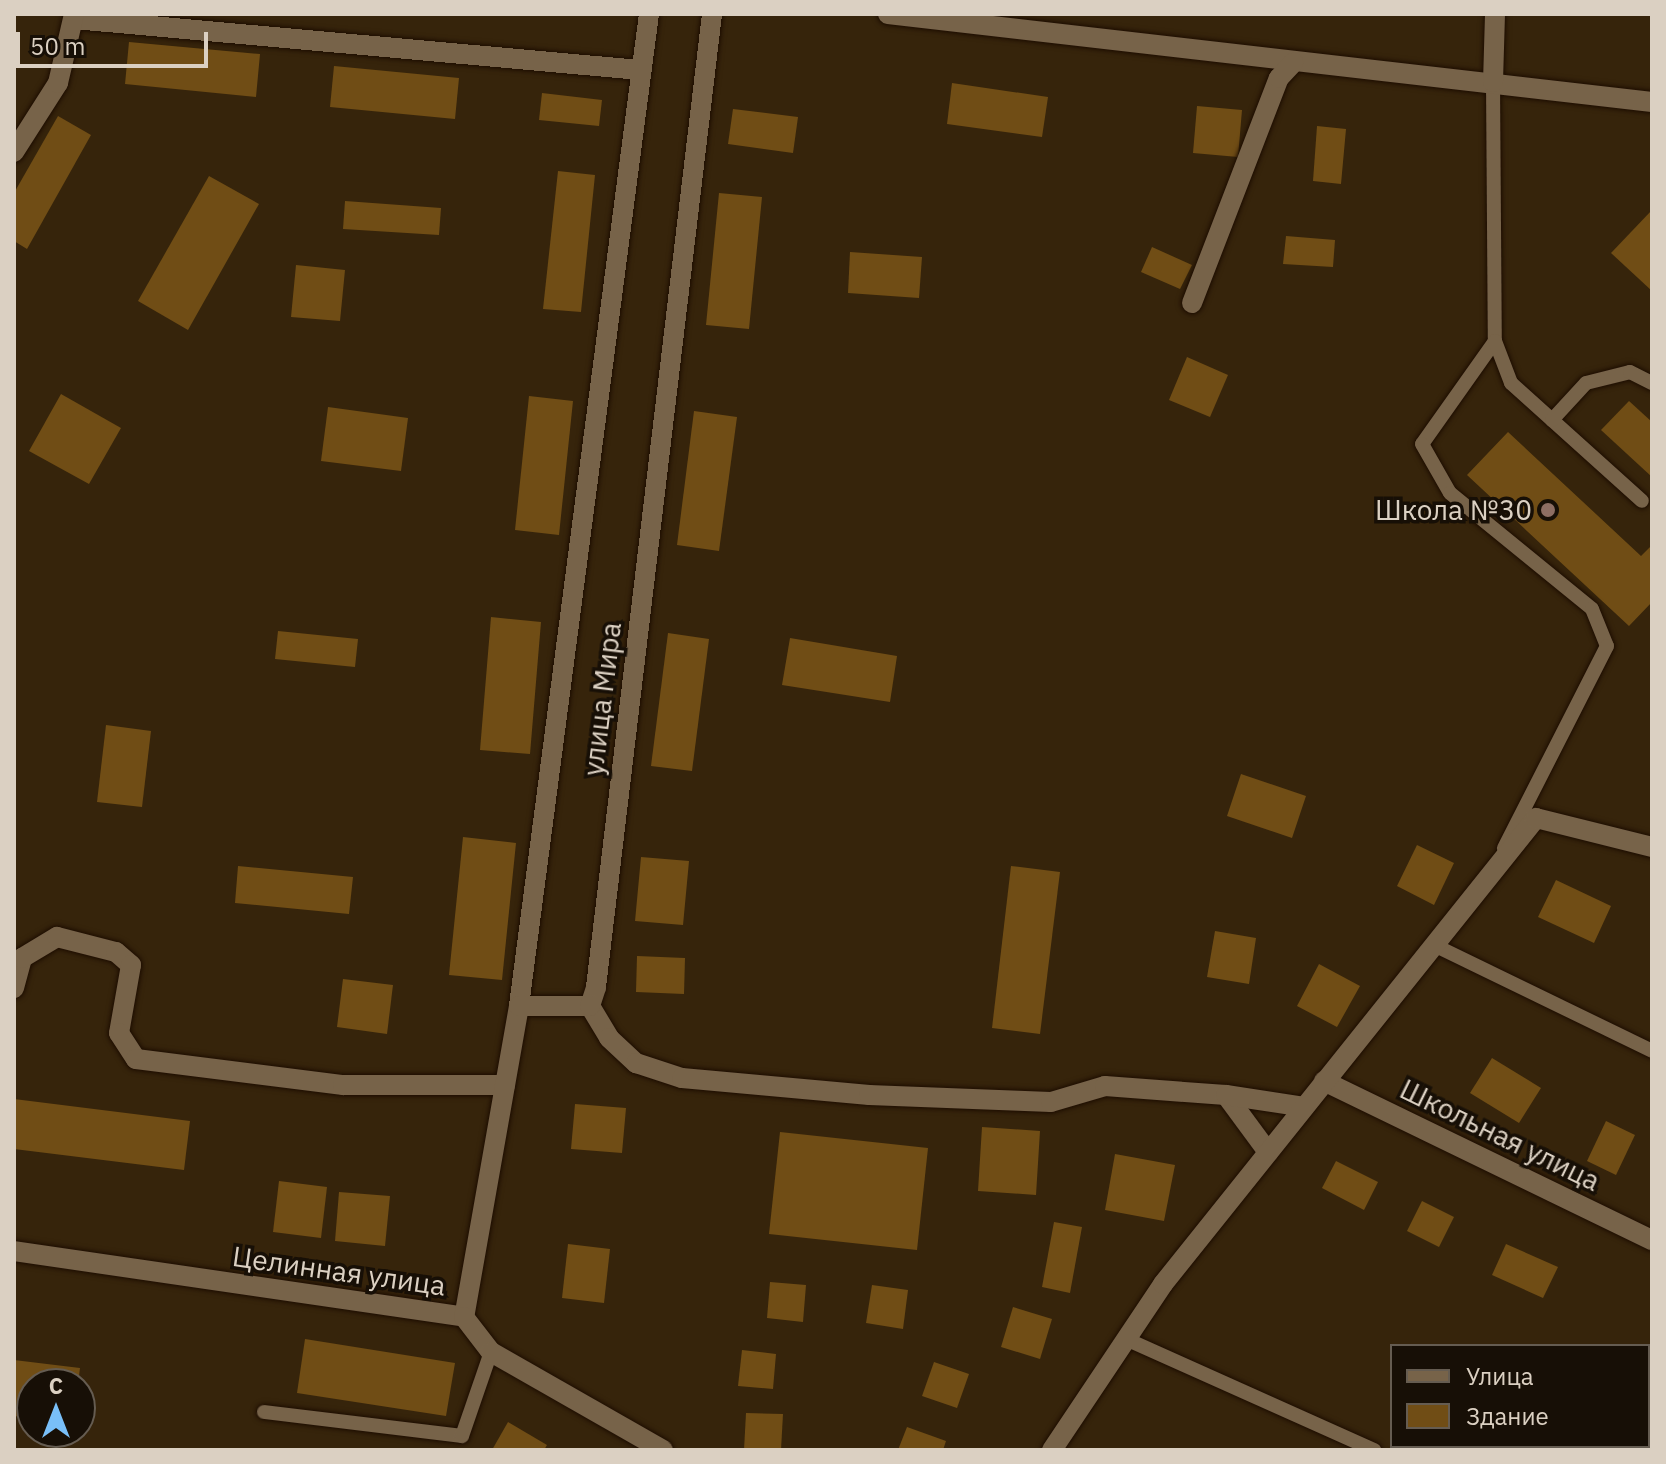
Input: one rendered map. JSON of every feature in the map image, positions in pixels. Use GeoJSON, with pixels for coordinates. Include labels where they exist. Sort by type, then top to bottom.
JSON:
{"type":"FeatureCollection","features":[{"type":"Feature","properties":{"kind":"street"},"geometry":{"type":"LineString","coordinates":[[464,1317],[519,1006],[649,14]]}},
{"type":"Feature","properties":{"kind":"street","name":"улица Мира"},"geometry":{"type":"LineString","coordinates":[[590,1006],[596,987],[712,14]]}},
{"type":"Feature","properties":{"kind":"street"},"geometry":{"type":"LineString","coordinates":[[888,14],[1652,102]]}},
{"type":"Feature","properties":{"kind":"street"},"geometry":{"type":"LineString","coordinates":[[1493,82],[1495,14]]}},
{"type":"Feature","properties":{"kind":"street"},"geometry":{"type":"LineString","coordinates":[[14,152],[58,83],[74,17],[640,70]]}},
{"type":"Feature","properties":{"kind":"street"},"geometry":{"type":"LineString","coordinates":[[1192,303],[1279,78],[1293,63]]}},
{"type":"Feature","properties":{"kind":"street"},"geometry":{"type":"LineString","coordinates":[[1052,1450],[1163,1284],[1536,818],[1652,847]]}},
{"type":"Feature","properties":{"kind":"street"},"geometry":{"type":"LineString","coordinates":[[14,988],[22,958],[57,937],[116,952],[131,965],[119,1033],[136,1059],[343,1085],[505,1085]]}},
{"type":"Feature","properties":{"kind":"street"},"geometry":{"type":"LineString","coordinates":[[519,1006],[590,1006],[609,1038],[636,1063],[682,1078],[869,1095],[1051,1102],[1105,1086],[1226,1095],[1304,1107]]}},
{"type":"Feature","properties":{"kind":"street","name":"Школьная улица"},"geometry":{"type":"LineString","coordinates":[[1324,1081],[1652,1240]]}},
{"type":"Feature","properties":{"kind":"street"},"geometry":{"type":"LineString","coordinates":[[1226,1095],[1268,1152]]}},
{"type":"Feature","properties":{"kind":"street","name":"Целинная улица"},"geometry":{"type":"LineString","coordinates":[[14,1251],[464,1317],[491,1352],[663,1450]]}},
{"type":"Feature","properties":{"kind":"lane"},"geometry":{"type":"LineString","coordinates":[[1493,82],[1495,341],[1511,383],[1642,501]]}},
{"type":"Feature","properties":{"kind":"lane"},"geometry":{"type":"LineString","coordinates":[[1490,875],[1607,646],[1592,609],[1450,493],[1422,444],[1495,341]]}},
{"type":"Feature","properties":{"kind":"lane"},"geometry":{"type":"LineString","coordinates":[[1552,420],[1586,383],[1630,372],[1652,383]]}},
{"type":"Feature","properties":{"kind":"lane"},"geometry":{"type":"LineString","coordinates":[[1434,945],[1652,1051]]}},
{"type":"Feature","properties":{"kind":"lane"},"geometry":{"type":"LineString","coordinates":[[1126,1339],[1374,1450]]}},
{"type":"Feature","properties":{"kind":"lane"},"geometry":{"type":"LineString","coordinates":[[264,1412],[462,1436],[491,1352]]}},
{"type":"Feature","properties":{"kind":"building"},"geometry":{"type":"Polygon","coordinates":[[[129,42],[260,54],[256,97],[125,84],[129,42]]]}},
{"type":"Feature","properties":{"kind":"building"},"geometry":{"type":"Polygon","coordinates":[[[334,66],[459,78],[455,119],[330,107],[334,66]]]}},
{"type":"Feature","properties":{"kind":"building"},"geometry":{"type":"Polygon","coordinates":[[[952,83],[1048,97],[1042,137],[947,124],[952,83]]]}},
{"type":"Feature","properties":{"kind":"building"},"geometry":{"type":"Polygon","coordinates":[[[542,93],[602,100],[599,126],[539,120],[542,93]]]}},
{"type":"Feature","properties":{"kind":"building"},"geometry":{"type":"Polygon","coordinates":[[[1197,106],[1242,110],[1238,157],[1193,153],[1197,106]]]}},
{"type":"Feature","properties":{"kind":"building"},"geometry":{"type":"Polygon","coordinates":[[[733,109],[798,117],[793,153],[728,144],[733,109]]]}},
{"type":"Feature","properties":{"kind":"building"},"geometry":{"type":"Polygon","coordinates":[[[58,116],[91,135],[27,249],[14,241],[14,193],[58,116]]]}},
{"type":"Feature","properties":{"kind":"building"},"geometry":{"type":"Polygon","coordinates":[[[1317,126],[1346,129],[1341,184],[1313,181],[1317,126]]]}},
{"type":"Feature","properties":{"kind":"building"},"geometry":{"type":"Polygon","coordinates":[[[558,171],[595,175],[581,312],[543,309],[558,171]]]}},
{"type":"Feature","properties":{"kind":"building"},"geometry":{"type":"Polygon","coordinates":[[[209,176],[259,204],[188,330],[138,301],[209,176]]]}},
{"type":"Feature","properties":{"kind":"building"},"geometry":{"type":"Polygon","coordinates":[[[719,193],[762,197],[749,329],[706,325],[719,193]]]}},
{"type":"Feature","properties":{"kind":"building"},"geometry":{"type":"Polygon","coordinates":[[[345,201],[441,208],[439,235],[343,229],[345,201]]]}},
{"type":"Feature","properties":{"kind":"building"},"geometry":{"type":"Polygon","coordinates":[[[1652,210],[1652,291],[1611,253],[1652,210]]]}},
{"type":"Feature","properties":{"kind":"building"},"geometry":{"type":"Polygon","coordinates":[[[1286,236],[1335,240],[1333,267],[1283,264],[1286,236]]]}},
{"type":"Feature","properties":{"kind":"building"},"geometry":{"type":"Polygon","coordinates":[[[1152,247],[1192,265],[1180,289],[1141,272],[1152,247]]]}},
{"type":"Feature","properties":{"kind":"building"},"geometry":{"type":"Polygon","coordinates":[[[850,252],[922,257],[919,298],[848,293],[850,252]]]}},
{"type":"Feature","properties":{"kind":"building"},"geometry":{"type":"Polygon","coordinates":[[[296,265],[345,270],[340,321],[291,317],[296,265]]]}},
{"type":"Feature","properties":{"kind":"building"},"geometry":{"type":"Polygon","coordinates":[[[1187,357],[1228,375],[1210,417],[1169,400],[1187,357]]]}},
{"type":"Feature","properties":{"kind":"building"},"geometry":{"type":"Polygon","coordinates":[[[61,394],[121,428],[89,484],[29,451],[61,394]]]}},
{"type":"Feature","properties":{"kind":"building"},"geometry":{"type":"Polygon","coordinates":[[[529,396],[573,401],[559,535],[515,530],[529,396]]]}},
{"type":"Feature","properties":{"kind":"building"},"geometry":{"type":"Polygon","coordinates":[[[1629,401],[1652,422],[1652,477],[1601,430],[1629,401]]]}},
{"type":"Feature","properties":{"kind":"building"},"geometry":{"type":"Polygon","coordinates":[[[328,407],[408,418],[401,471],[321,461],[328,407]]]}},
{"type":"Feature","properties":{"kind":"building"},"geometry":{"type":"Polygon","coordinates":[[[694,411],[737,417],[719,551],[677,545],[694,411]]]}},
{"type":"Feature","properties":{"kind":"building","name":"Школа №30"},"geometry":{"type":"Polygon","coordinates":[[[1508,432],[1641,556],[1652,545],[1652,602],[1629,626],[1467,475],[1508,432]]]}},
{"type":"Feature","properties":{"kind":"building"},"geometry":{"type":"Polygon","coordinates":[[[491,617],[541,622],[530,754],[480,750],[491,617]]]}},
{"type":"Feature","properties":{"kind":"building"},"geometry":{"type":"Polygon","coordinates":[[[278,631],[358,639],[355,667],[275,659],[278,631]]]}},
{"type":"Feature","properties":{"kind":"building"},"geometry":{"type":"Polygon","coordinates":[[[668,633],[709,639],[692,771],[651,766],[668,633]]]}},
{"type":"Feature","properties":{"kind":"building"},"geometry":{"type":"Polygon","coordinates":[[[790,638],[897,656],[890,702],[782,685],[790,638]]]}},
{"type":"Feature","properties":{"kind":"building"},"geometry":{"type":"Polygon","coordinates":[[[106,725],[151,731],[142,807],[97,802],[106,725]]]}},
{"type":"Feature","properties":{"kind":"building"},"geometry":{"type":"Polygon","coordinates":[[[1241,774],[1306,796],[1292,838],[1227,816],[1241,774]]]}},
{"type":"Feature","properties":{"kind":"building"},"geometry":{"type":"Polygon","coordinates":[[[463,837],[516,843],[502,980],[449,975],[463,837]]]}},
{"type":"Feature","properties":{"kind":"building"},"geometry":{"type":"Polygon","coordinates":[[[1417,845],[1454,863],[1434,905],[1397,886],[1417,845]]]}},
{"type":"Feature","properties":{"kind":"building"},"geometry":{"type":"Polygon","coordinates":[[[641,857],[689,861],[683,925],[635,921],[641,857]]]}},
{"type":"Feature","properties":{"kind":"building"},"geometry":{"type":"Polygon","coordinates":[[[238,866],[353,877],[349,914],[235,903],[238,866]]]}},
{"type":"Feature","properties":{"kind":"building"},"geometry":{"type":"Polygon","coordinates":[[[1011,866],[1060,872],[1040,1034],[992,1028],[1011,866]]]}},
{"type":"Feature","properties":{"kind":"building"},"geometry":{"type":"Polygon","coordinates":[[[1556,880],[1611,906],[1594,943],[1538,917],[1556,880]]]}},
{"type":"Feature","properties":{"kind":"building"},"geometry":{"type":"Polygon","coordinates":[[[1215,931],[1256,938],[1249,984],[1207,977],[1215,931]]]}},
{"type":"Feature","properties":{"kind":"building"},"geometry":{"type":"Polygon","coordinates":[[[637,956],[685,958],[684,994],[636,992],[637,956]]]}},
{"type":"Feature","properties":{"kind":"building"},"geometry":{"type":"Polygon","coordinates":[[[1319,964],[1360,986],[1337,1027],[1297,1006],[1319,964]]]}},
{"type":"Feature","properties":{"kind":"building"},"geometry":{"type":"Polygon","coordinates":[[[343,979],[393,985],[387,1034],[337,1027],[343,979]]]}},
{"type":"Feature","properties":{"kind":"building"},"geometry":{"type":"Polygon","coordinates":[[[1492,1058],[1541,1088],[1519,1123],[1470,1093],[1492,1058]]]}},
{"type":"Feature","properties":{"kind":"building"},"geometry":{"type":"Polygon","coordinates":[[[14,1099],[190,1121],[184,1170],[14,1149],[14,1099]]]}},
{"type":"Feature","properties":{"kind":"building"},"geometry":{"type":"Polygon","coordinates":[[[575,1104],[626,1108],[622,1153],[571,1149],[575,1104]]]}},
{"type":"Feature","properties":{"kind":"building"},"geometry":{"type":"Polygon","coordinates":[[[1606,1121],[1635,1135],[1616,1175],[1587,1161],[1606,1121]]]}},
{"type":"Feature","properties":{"kind":"building"},"geometry":{"type":"Polygon","coordinates":[[[982,1127],[1040,1131],[1036,1195],[978,1191],[982,1127]]]}},
{"type":"Feature","properties":{"kind":"building"},"geometry":{"type":"Polygon","coordinates":[[[780,1132],[928,1148],[917,1250],[769,1234],[780,1132]]]}},
{"type":"Feature","properties":{"kind":"building"},"geometry":{"type":"Polygon","coordinates":[[[1115,1154],[1175,1165],[1164,1221],[1105,1210],[1115,1154]]]}},
{"type":"Feature","properties":{"kind":"building"},"geometry":{"type":"Polygon","coordinates":[[[1336,1161],[1378,1182],[1364,1210],[1322,1188],[1336,1161]]]}},
{"type":"Feature","properties":{"kind":"building"},"geometry":{"type":"Polygon","coordinates":[[[279,1181],[327,1187],[321,1238],[273,1232],[279,1181]]]}},
{"type":"Feature","properties":{"kind":"building"},"geometry":{"type":"Polygon","coordinates":[[[339,1192],[390,1196],[385,1246],[335,1241],[339,1192]]]}},
{"type":"Feature","properties":{"kind":"building"},"geometry":{"type":"Polygon","coordinates":[[[1422,1201],[1454,1217],[1439,1247],[1407,1231],[1422,1201]]]}},
{"type":"Feature","properties":{"kind":"building"},"geometry":{"type":"Polygon","coordinates":[[[1054,1222],[1082,1227],[1070,1293],[1042,1287],[1054,1222]]]}},
{"type":"Feature","properties":{"kind":"building"},"geometry":{"type":"Polygon","coordinates":[[[568,1244],[610,1249],[604,1303],[562,1298],[568,1244]]]}},
{"type":"Feature","properties":{"kind":"building"},"geometry":{"type":"Polygon","coordinates":[[[1506,1244],[1558,1267],[1543,1298],[1492,1275],[1506,1244]]]}},
{"type":"Feature","properties":{"kind":"building"},"geometry":{"type":"Polygon","coordinates":[[[770,1282],[806,1285],[803,1322],[767,1318],[770,1282]]]}},
{"type":"Feature","properties":{"kind":"building"},"geometry":{"type":"Polygon","coordinates":[[[872,1285],[908,1290],[903,1329],[866,1323],[872,1285]]]}},
{"type":"Feature","properties":{"kind":"building"},"geometry":{"type":"Polygon","coordinates":[[[1013,1307],[1052,1319],[1040,1359],[1001,1347],[1013,1307]]]}},
{"type":"Feature","properties":{"kind":"building"},"geometry":{"type":"Polygon","coordinates":[[[305,1339],[455,1363],[446,1416],[297,1393],[305,1339]]]}},
{"type":"Feature","properties":{"kind":"building"},"geometry":{"type":"Polygon","coordinates":[[[742,1350],[776,1354],[773,1389],[738,1386],[742,1350]]]}},
{"type":"Feature","properties":{"kind":"building"},"geometry":{"type":"Polygon","coordinates":[[[14,1360],[80,1368],[16,1368],[14,1416],[14,1360]]]}},
{"type":"Feature","properties":{"kind":"building"},"geometry":{"type":"Polygon","coordinates":[[[934,1362],[969,1374],[957,1408],[922,1396],[934,1362]]]}},
{"type":"Feature","properties":{"kind":"building"},"geometry":{"type":"Polygon","coordinates":[[[746,1413],[783,1414],[781,1450],[744,1450],[746,1413]]]}},
{"type":"Feature","properties":{"kind":"building"},"geometry":{"type":"Polygon","coordinates":[[[508,1422],[547,1445],[544,1450],[492,1450],[508,1422]]]}},
{"type":"Feature","properties":{"kind":"building"},"geometry":{"type":"Polygon","coordinates":[[[907,1427],[946,1441],[943,1450],[898,1450],[907,1427]]]}},
{"type":"Feature","properties":{"kind":"place","name":"Школа №30"},"geometry":{"type":"Point","coordinates":[1548,510]}}]}
